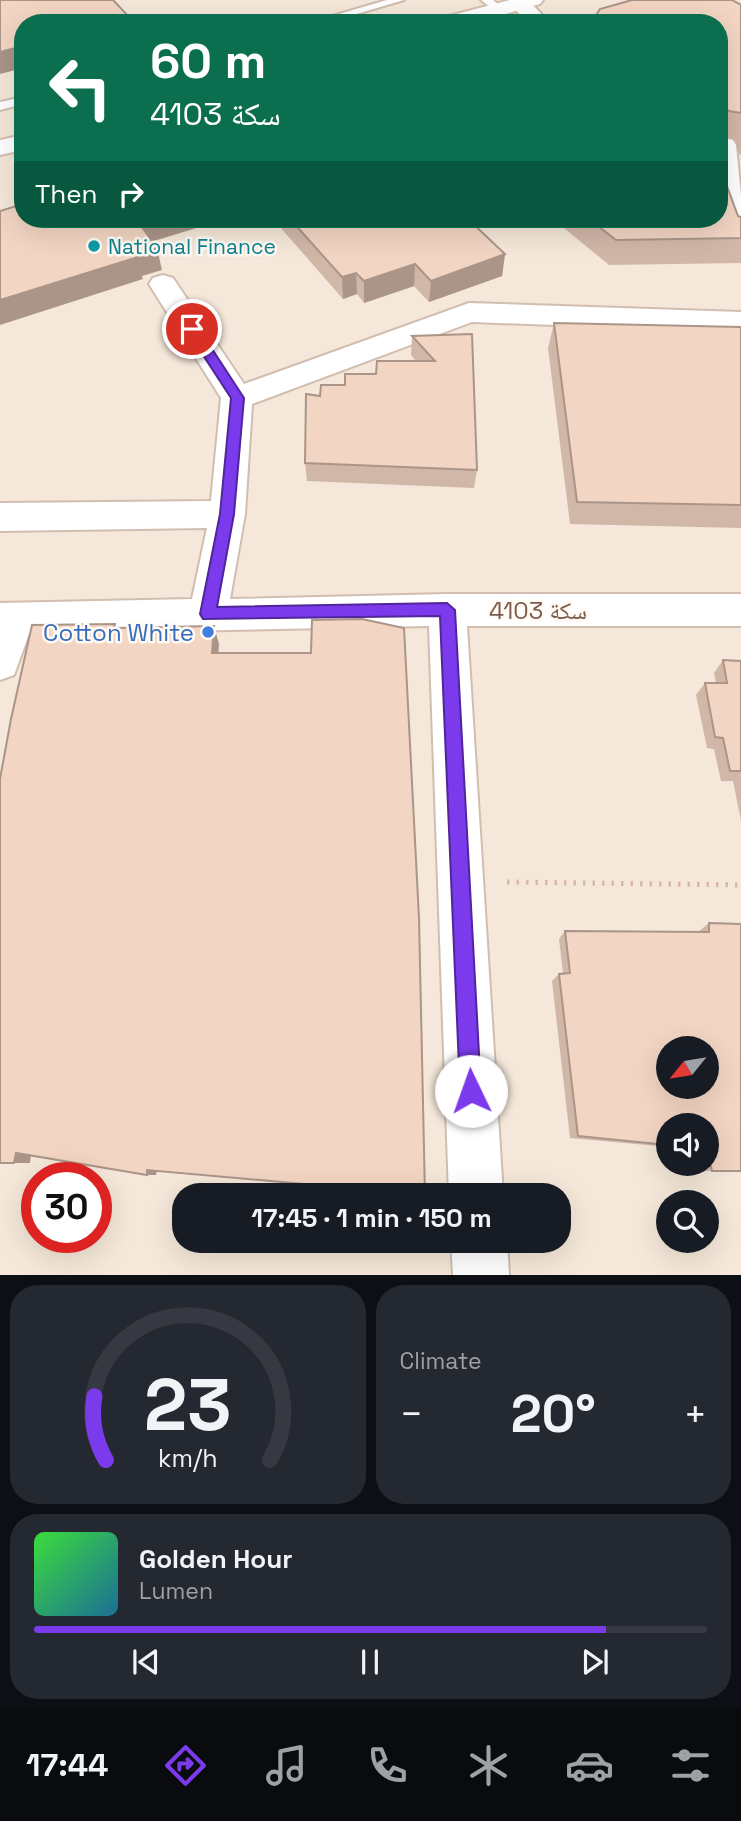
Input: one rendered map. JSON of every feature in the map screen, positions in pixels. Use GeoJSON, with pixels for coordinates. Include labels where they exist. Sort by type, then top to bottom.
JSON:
{"type":"FeatureCollection","features":[{"type":"Feature","properties":{"kind":"street"},"geometry":{"type":"LineString","coordinates":[[476,14],[510,3],[526,14]]}},
{"type":"Feature","properties":{"kind":"street"},"geometry":{"type":"LineString","coordinates":[[728,196],[741,234]]}},
{"type":"Feature","properties":{"kind":"street"},"geometry":{"type":"LineString","coordinates":[[163,284],[237,398],[227,514],[208,614]]}},
{"type":"Feature","properties":{"kind":"street"},"geometry":{"type":"LineString","coordinates":[[237,398],[469,312],[741,322]]}},
{"type":"Feature","properties":{"kind":"street"},"geometry":{"type":"LineString","coordinates":[[0,517],[227,514]]}},
{"type":"Feature","properties":{"kind":"street"},"geometry":{"type":"LineString","coordinates":[[447,610],[476,1183]]}},
{"type":"Feature","properties":{"kind":"street","name":"سكة 4103"},"geometry":{"type":"LineString","coordinates":[[8,618],[447,610],[741,610]]}},
{"type":"Feature","properties":{"kind":"street"},"geometry":{"type":"LineString","coordinates":[[0,663],[8,618]]}},
{"type":"Feature","properties":{"kind":"street"},"geometry":{"type":"LineString","coordinates":[[480,1253],[481,1275]]}},
{"type":"Feature","properties":{"kind":"lane"},"geometry":{"type":"LineString","coordinates":[[347,14],[399,0]]}},
{"type":"Feature","properties":{"kind":"path"},"geometry":{"type":"LineString","coordinates":[[459,881],[741,884]]}},
{"type":"Feature","properties":{"kind":"shaded area"},"geometry":{"type":"Polygon","coordinates":[[[0,0],[741,0],[741,1275],[0,1275],[0,0]]]}},
{"type":"Feature","properties":{"kind":"building"},"geometry":{"type":"Polygon","coordinates":[[[0,0],[113,0],[126,14],[14,14],[14,48],[0,52],[0,0]]]}},
{"type":"Feature","properties":{"kind":"building"},"geometry":{"type":"Polygon","coordinates":[[[632,0],[732,0],[741,5],[741,113],[728,110],[728,14],[597,14],[600,9],[632,0]]]}},
{"type":"Feature","properties":{"kind":"building"},"geometry":{"type":"Polygon","coordinates":[[[728,189],[738,216],[741,217],[741,238],[616,240],[601,228],[728,228],[728,189]]]}},
{"type":"Feature","properties":{"kind":"building"},"geometry":{"type":"Polygon","coordinates":[[[14,207],[14,228],[143,228],[157,248],[136,255],[138,257],[0,300],[0,211],[14,207]]]}},
{"type":"Feature","properties":{"kind":"building"},"geometry":{"type":"Polygon","coordinates":[[[298,228],[478,228],[505,254],[431,281],[415,264],[364,281],[356,273],[342,277],[298,228]]]}},
{"type":"Feature","properties":{"kind":"building"},"geometry":{"type":"Polygon","coordinates":[[[554,323],[741,327],[741,505],[577,502],[554,323]]]}},
{"type":"Feature","properties":{"kind":"building"},"geometry":{"type":"Polygon","coordinates":[[[472,334],[477,470],[305,463],[306,394],[320,396],[321,385],[345,385],[345,374],[376,374],[377,361],[435,361],[412,336],[472,334]]]}},
{"type":"Feature","properties":{"kind":"building"},"geometry":{"type":"Polygon","coordinates":[[[362,619],[404,628],[419,918],[425,1183],[292,1183],[147,1170],[147,1175],[112,1169],[112,1162],[70,1162],[16,1153],[14,1163],[0,1163],[0,779],[32,625],[115,624],[114,628],[214,626],[212,653],[311,653],[312,620],[362,619]]]}},
{"type":"Feature","properties":{"kind":"building"},"geometry":{"type":"Polygon","coordinates":[[[723,660],[741,661],[741,771],[730,771],[723,738],[715,737],[705,683],[727,683],[723,660]]]}},
{"type":"Feature","properties":{"kind":"building"},"geometry":{"type":"Polygon","coordinates":[[[709,923],[741,924],[741,1171],[719,1171],[719,1113],[656,1113],[656,1144],[578,1136],[559,974],[570,973],[565,931],[709,932],[709,923]]]}},
{"type":"Feature","properties":{"kind":"place","name":"National Finance"},"geometry":{"type":"Point","coordinates":[94,246]}},
{"type":"Feature","properties":{"kind":"place","name":"Cotton White"},"geometry":{"type":"Point","coordinates":[208,632]}},
{"type":"Feature","properties":{"kind":"route"},"geometry":{"type":"LineString","coordinates":[[192,329],[237,398],[227,514],[208,614],[447,610],[471,1091]]}}]}
